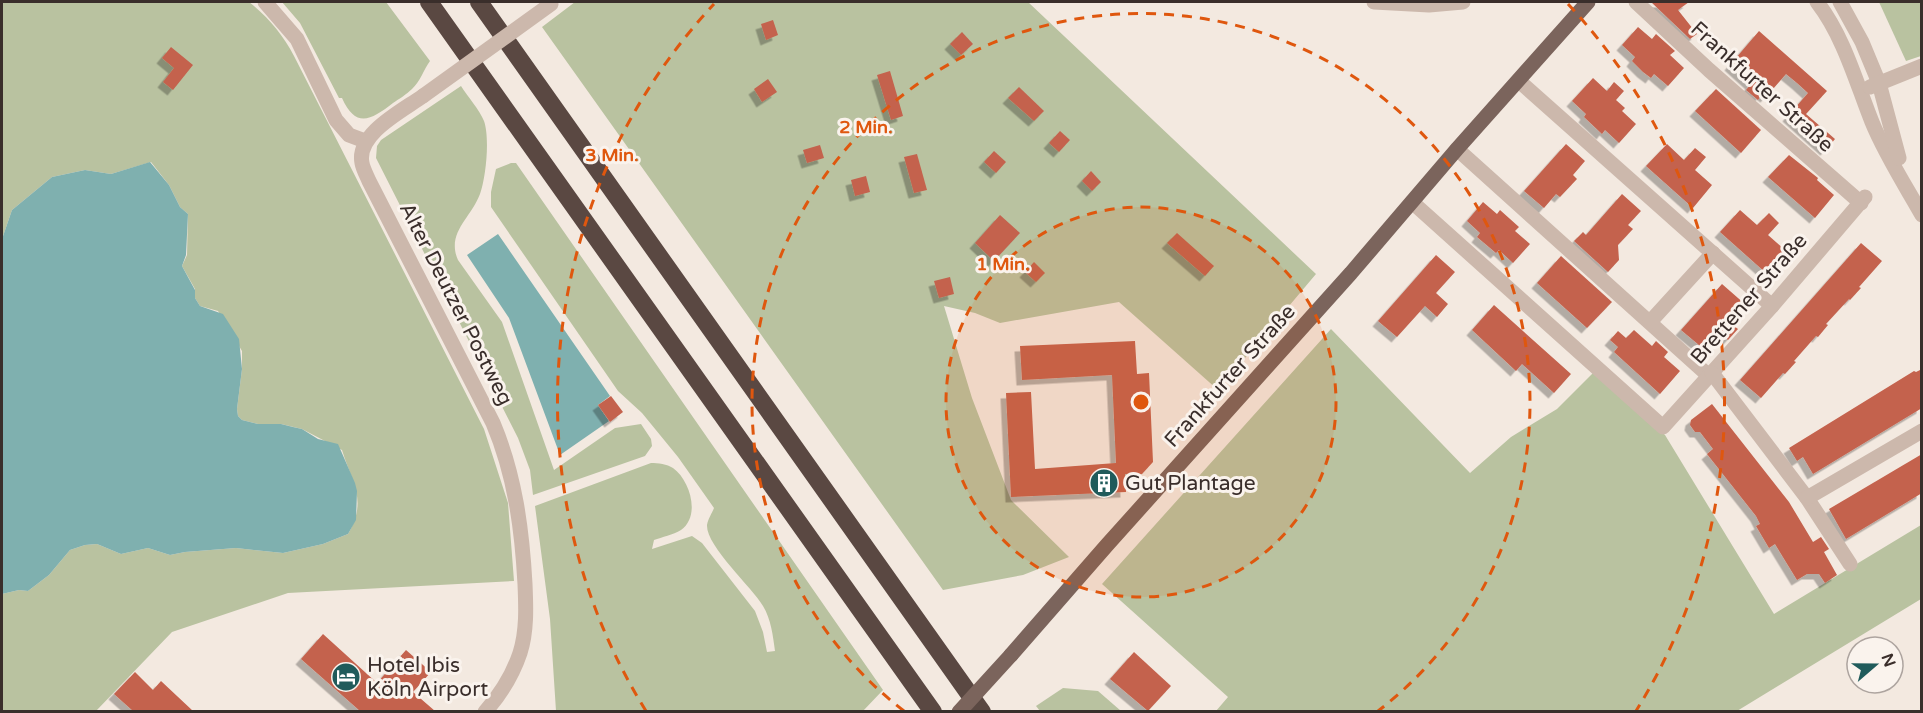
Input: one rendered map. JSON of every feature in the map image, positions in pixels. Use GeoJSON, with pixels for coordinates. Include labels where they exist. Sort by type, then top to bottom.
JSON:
{"type":"FeatureCollection","features":[{"type":"Feature","properties":{"kind":"highway"},"geometry":{"type":"LineString","coordinates":[[429,2],[933,711]]}},
{"type":"Feature","properties":{"kind":"highway"},"geometry":{"type":"LineString","coordinates":[[478,2],[982,711]]}},
{"type":"Feature","properties":{"kind":"main road","name":"Frankfurter Straße"},"geometry":{"type":"LineString","coordinates":[[958,711],[1011,655],[1351,273],[1456,149],[1588,2]]}},
{"type":"Feature","properties":{"kind":"street"},"geometry":{"type":"LineString","coordinates":[[265,2],[297,39],[336,120],[349,135],[365,141],[376,130],[553,3]]}},
{"type":"Feature","properties":{"kind":"street"},"geometry":{"type":"LineString","coordinates":[[1374,2],[1429,5],[1463,2]]}},
{"type":"Feature","properties":{"kind":"street","name":"Frankfurter Straße"},"geometry":{"type":"LineString","coordinates":[[1636,2],[1709,70],[1863,200]]}},
{"type":"Feature","properties":{"kind":"street"},"geometry":{"type":"LineString","coordinates":[[1817,2],[1827,15],[1861,90],[1873,123],[1922,216]]}},
{"type":"Feature","properties":{"kind":"street"},"geometry":{"type":"LineString","coordinates":[[1840,2],[1862,42],[1879,83],[1911,196]]}},
{"type":"Feature","properties":{"kind":"street"},"geometry":{"type":"LineString","coordinates":[[1861,90],[1922,66]]}},
{"type":"Feature","properties":{"kind":"street"},"geometry":{"type":"LineString","coordinates":[[1518,81],[1772,306]]}},
{"type":"Feature","properties":{"kind":"street","name":"Alter Deutzer Postweg"},"geometry":{"type":"LineString","coordinates":[[365,141],[361,162],[493,423],[501,443],[518,505],[526,619],[520,652],[499,696],[485,711]]}},
{"type":"Feature","properties":{"kind":"street"},"geometry":{"type":"LineString","coordinates":[[1456,149],[1711,375],[1807,498],[1850,564]]}},
{"type":"Feature","properties":{"kind":"street","name":"Brettener Straße"},"geometry":{"type":"LineString","coordinates":[[1412,202],[1663,427],[1863,200]]}},
{"type":"Feature","properties":{"kind":"street"},"geometry":{"type":"LineString","coordinates":[[1650,322],[1713,253]]}},
{"type":"Feature","properties":{"kind":"street"},"geometry":{"type":"LineString","coordinates":[[1807,498],[1922,431]]}},
{"type":"Feature","properties":{"kind":"green space"},"geometry":{"type":"Polygon","coordinates":[[[2,2],[249,2],[269,20],[294,56],[484,429],[508,503],[514,581],[288,593],[172,632],[96,711],[2,711],[2,594],[19,590],[28,591],[49,575],[70,550],[97,544],[121,554],[148,548],[170,555],[236,548],[283,553],[323,544],[348,534],[354,522],[358,501],[354,482],[342,450],[302,429],[281,424],[258,424],[242,420],[238,416],[242,351],[218,311],[200,306],[195,298],[195,289],[182,266],[187,255],[188,214],[180,207],[169,185],[151,162],[111,174],[85,170],[52,177],[12,210],[2,239],[2,2]]]}},
{"type":"Feature","properties":{"kind":"green space"},"geometry":{"type":"Polygon","coordinates":[[[282,2],[386,2],[430,61],[415,86],[408,93],[378,114],[364,119],[358,118],[347,108],[342,98],[339,98],[300,23],[282,2]]]}},
{"type":"Feature","properties":{"kind":"green space"},"geometry":{"type":"Polygon","coordinates":[[[575,2],[1028,2],[1316,274],[1218,390],[1119,302],[1000,323],[975,313],[944,306],[972,398],[1011,500],[1069,557],[1023,575],[943,590],[542,27],[575,2]]]}},
{"type":"Feature","properties":{"kind":"green space"},"geometry":{"type":"Polygon","coordinates":[[[1879,2],[1921,2],[1921,56],[1906,61],[1879,2]]]}},
{"type":"Feature","properties":{"kind":"green space"},"geometry":{"type":"Polygon","coordinates":[[[461,86],[484,121],[487,147],[480,194],[457,234],[455,250],[458,260],[502,322],[554,470],[615,428],[641,424],[651,439],[652,446],[645,456],[533,495],[530,470],[518,438],[376,158],[377,146],[381,140],[461,86]]]}},
{"type":"Feature","properties":{"kind":"green space"},"geometry":{"type":"Polygon","coordinates":[[[516,163],[883,690],[863,711],[556,711],[550,619],[535,506],[651,463],[668,466],[679,474],[688,489],[692,507],[687,524],[678,532],[654,540],[652,549],[692,536],[702,543],[755,611],[767,652],[775,651],[766,611],[721,555],[709,534],[707,525],[714,508],[678,457],[642,413],[618,391],[491,207],[491,192],[496,169],[516,163]]]}},
{"type":"Feature","properties":{"kind":"green space"},"geometry":{"type":"Polygon","coordinates":[[[1331,329],[1470,473],[1511,437],[1557,409],[1596,370],[1665,435],[1774,614],[1921,525],[1921,599],[1862,635],[1845,635],[1845,645],[1737,711],[1216,711],[1228,697],[1102,584],[1331,329]]]}},
{"type":"Feature","properties":{"kind":"green space"},"geometry":{"type":"Polygon","coordinates":[[[1063,688],[1098,691],[1121,711],[1040,711],[1036,706],[1063,688]]]}},
{"type":"Feature","properties":{"kind":"water"},"geometry":{"type":"Polygon","coordinates":[[[150,162],[169,185],[180,207],[188,214],[186,255],[182,266],[195,290],[195,298],[200,306],[223,314],[239,339],[242,369],[238,416],[242,420],[258,424],[281,424],[302,429],[318,439],[338,444],[357,491],[356,520],[348,534],[323,544],[283,553],[236,548],[170,555],[148,548],[121,554],[97,544],[85,545],[70,550],[49,575],[28,591],[19,590],[2,594],[2,239],[12,210],[52,177],[85,170],[111,174],[150,162]]]}},
{"type":"Feature","properties":{"kind":"water"},"geometry":{"type":"Polygon","coordinates":[[[498,234],[610,396],[598,405],[609,421],[560,455],[509,318],[467,255],[498,234]]]}},
{"type":"Feature","properties":{"kind":"building"},"geometry":{"type":"Polygon","coordinates":[[[1651,2],[1689,2],[1678,10],[1697,34],[1690,39],[1651,2]]]}},
{"type":"Feature","properties":{"kind":"building"},"geometry":{"type":"Polygon","coordinates":[[[773,20],[778,35],[766,40],[761,24],[773,20]]]}},
{"type":"Feature","properties":{"kind":"building"},"geometry":{"type":"Polygon","coordinates":[[[1638,27],[1652,39],[1656,34],[1675,51],[1670,55],[1684,68],[1668,86],[1654,74],[1651,78],[1643,72],[1632,61],[1635,57],[1622,45],[1638,27]]]}},
{"type":"Feature","properties":{"kind":"building"},"geometry":{"type":"Polygon","coordinates":[[[1759,31],[1827,91],[1806,114],[1835,139],[1826,150],[1788,116],[1808,93],[1797,83],[1786,74],[1766,97],[1762,94],[1758,100],[1746,90],[1751,84],[1730,65],[1759,31]]]}},
{"type":"Feature","properties":{"kind":"building"},"geometry":{"type":"Polygon","coordinates":[[[962,32],[973,44],[961,55],[950,44],[962,32]]]}},
{"type":"Feature","properties":{"kind":"building"},"geometry":{"type":"Polygon","coordinates":[[[171,47],[193,65],[173,90],[163,82],[174,68],[162,58],[171,47]]]}},
{"type":"Feature","properties":{"kind":"building"},"geometry":{"type":"Polygon","coordinates":[[[890,71],[903,116],[891,120],[877,75],[890,71]]]}},
{"type":"Feature","properties":{"kind":"building"},"geometry":{"type":"Polygon","coordinates":[[[1593,78],[1607,91],[1614,82],[1624,91],[1616,100],[1625,108],[1622,111],[1636,124],[1619,143],[1605,130],[1602,134],[1584,117],[1586,114],[1572,101],[1593,78]]]}},
{"type":"Feature","properties":{"kind":"building"},"geometry":{"type":"Polygon","coordinates":[[[768,79],[777,92],[762,102],[754,89],[768,79]]]}},
{"type":"Feature","properties":{"kind":"building"},"geometry":{"type":"Polygon","coordinates":[[[1019,87],[1044,111],[1034,121],[1008,98],[1019,87]]]}},
{"type":"Feature","properties":{"kind":"building"},"geometry":{"type":"Polygon","coordinates":[[[1716,89],[1761,130],[1741,153],[1695,111],[1716,89]]]}},
{"type":"Feature","properties":{"kind":"building"},"geometry":{"type":"Polygon","coordinates":[[[1060,131],[1070,140],[1059,152],[1049,143],[1060,131]]]}},
{"type":"Feature","properties":{"kind":"building"},"geometry":{"type":"Polygon","coordinates":[[[1566,144],[1585,161],[1573,175],[1577,179],[1560,197],[1556,194],[1544,208],[1524,191],[1566,144]]]}},
{"type":"Feature","properties":{"kind":"building"},"geometry":{"type":"Polygon","coordinates":[[[1667,144],[1684,160],[1695,148],[1706,157],[1695,170],[1712,185],[1693,208],[1646,166],[1667,144]]]}},
{"type":"Feature","properties":{"kind":"building"},"geometry":{"type":"Polygon","coordinates":[[[820,145],[824,158],[807,163],[803,150],[820,145]]]}},
{"type":"Feature","properties":{"kind":"building"},"geometry":{"type":"Polygon","coordinates":[[[994,151],[1006,162],[996,173],[984,162],[994,151]]]}},
{"type":"Feature","properties":{"kind":"building"},"geometry":{"type":"Polygon","coordinates":[[[917,154],[927,190],[914,193],[904,157],[917,154]]]}},
{"type":"Feature","properties":{"kind":"building"},"geometry":{"type":"Polygon","coordinates":[[[1789,155],[1818,178],[1817,180],[1834,195],[1815,218],[1768,177],[1789,155]]]}},
{"type":"Feature","properties":{"kind":"building"},"geometry":{"type":"Polygon","coordinates":[[[1091,171],[1101,182],[1092,191],[1082,181],[1091,171]]]}},
{"type":"Feature","properties":{"kind":"building"},"geometry":{"type":"Polygon","coordinates":[[[866,176],[870,192],[855,196],[851,180],[866,176]]]}},
{"type":"Feature","properties":{"kind":"building"},"geometry":{"type":"Polygon","coordinates":[[[1622,194],[1641,211],[1628,225],[1633,229],[1618,245],[1619,260],[1608,272],[1574,241],[1583,232],[1586,235],[1622,194]]]}},
{"type":"Feature","properties":{"kind":"building"},"geometry":{"type":"Polygon","coordinates":[[[1483,202],[1497,214],[1500,210],[1519,227],[1515,231],[1530,244],[1513,263],[1499,250],[1496,253],[1477,237],[1480,233],[1467,221],[1483,202]]]}},
{"type":"Feature","properties":{"kind":"building"},"geometry":{"type":"Polygon","coordinates":[[[1740,210],[1757,225],[1769,213],[1779,223],[1768,235],[1785,250],[1766,273],[1720,232],[1740,210]]]}},
{"type":"Feature","properties":{"kind":"building"},"geometry":{"type":"Polygon","coordinates":[[[1000,215],[1020,233],[994,261],[975,243],[1000,215]]]}},
{"type":"Feature","properties":{"kind":"building"},"geometry":{"type":"Polygon","coordinates":[[[1177,233],[1214,266],[1205,276],[1167,243],[1177,233]]]}},
{"type":"Feature","properties":{"kind":"building"},"geometry":{"type":"Polygon","coordinates":[[[1861,243],[1882,261],[1859,287],[1861,288],[1826,324],[1828,325],[1818,337],[1816,336],[1794,361],[1796,362],[1761,398],[1740,380],[1861,243]]]}},
{"type":"Feature","properties":{"kind":"building"},"geometry":{"type":"Polygon","coordinates":[[[1436,255],[1455,272],[1436,293],[1448,304],[1437,317],[1425,306],[1397,337],[1378,321],[1436,255]]]}},
{"type":"Feature","properties":{"kind":"building"},"geometry":{"type":"Polygon","coordinates":[[[1561,256],[1612,302],[1587,328],[1537,283],[1561,256]]]}},
{"type":"Feature","properties":{"kind":"building"},"geometry":{"type":"Polygon","coordinates":[[[1034,262],[1045,273],[1036,282],[1025,272],[1034,262]]]}},
{"type":"Feature","properties":{"kind":"building"},"geometry":{"type":"Polygon","coordinates":[[[950,277],[954,294],[939,298],[934,281],[950,277]]]}},
{"type":"Feature","properties":{"kind":"building"},"geometry":{"type":"Polygon","coordinates":[[[1722,284],[1746,305],[1730,323],[1738,329],[1728,340],[1720,333],[1705,350],[1681,330],[1722,284]]]}},
{"type":"Feature","properties":{"kind":"building"},"geometry":{"type":"Polygon","coordinates":[[[1494,305],[1571,374],[1554,393],[1522,364],[1516,371],[1472,330],[1494,305]]]}},
{"type":"Feature","properties":{"kind":"building"},"geometry":{"type":"Polygon","coordinates":[[[1634,330],[1652,346],[1656,341],[1668,352],[1664,357],[1680,371],[1660,394],[1614,352],[1618,347],[1610,340],[1618,331],[1626,338],[1634,330]]]}},
{"type":"Feature","properties":{"kind":"building"},"geometry":{"type":"Polygon","coordinates":[[[1135,341],[1137,374],[1149,373],[1153,462],[1142,474],[1125,474],[1126,492],[1011,497],[1006,393],[1031,392],[1035,469],[1116,463],[1112,375],[1022,380],[1020,346],[1135,341]]]}},
{"type":"Feature","properties":{"kind":"building"},"geometry":{"type":"Polygon","coordinates":[[[1922,369],[1922,408],[1813,474],[1803,457],[1797,461],[1789,448],[1914,371],[1922,369]]]}},
{"type":"Feature","properties":{"kind":"building"},"geometry":{"type":"Polygon","coordinates":[[[611,396],[623,412],[610,422],[598,405],[611,396]]]}},
{"type":"Feature","properties":{"kind":"building"},"geometry":{"type":"Polygon","coordinates":[[[1712,404],[1789,502],[1813,542],[1821,537],[1829,549],[1824,552],[1837,575],[1825,583],[1819,574],[1807,574],[1797,580],[1775,544],[1769,548],[1756,526],[1760,524],[1756,516],[1707,454],[1713,449],[1700,432],[1695,432],[1690,425],[1691,420],[1712,404]]]}},
{"type":"Feature","properties":{"kind":"building"},"geometry":{"type":"Polygon","coordinates":[[[1922,454],[1922,493],[1846,539],[1829,509],[1922,454]]]}},
{"type":"Feature","properties":{"kind":"building","name":"Hotel Ibis Köln Airport"},"geometry":{"type":"Polygon","coordinates":[[[323,634],[377,683],[406,650],[431,672],[413,692],[435,711],[360,711],[301,659],[323,634]]]}},
{"type":"Feature","properties":{"kind":"building"},"geometry":{"type":"Polygon","coordinates":[[[1134,652],[1171,686],[1148,711],[1110,679],[1134,652]]]}},
{"type":"Feature","properties":{"kind":"building"},"geometry":{"type":"Polygon","coordinates":[[[135,672],[153,690],[161,681],[193,711],[133,711],[114,694],[135,672]]]}},
{"type":"Feature","properties":{"kind":"place","name":"Gut Plantage"},"geometry":{"type":"Point","coordinates":[1104,483]}},
{"type":"Feature","properties":{"kind":"place","name":"Hotel Ibis Köln Airport"},"geometry":{"type":"Point","coordinates":[346,677]}}]}
